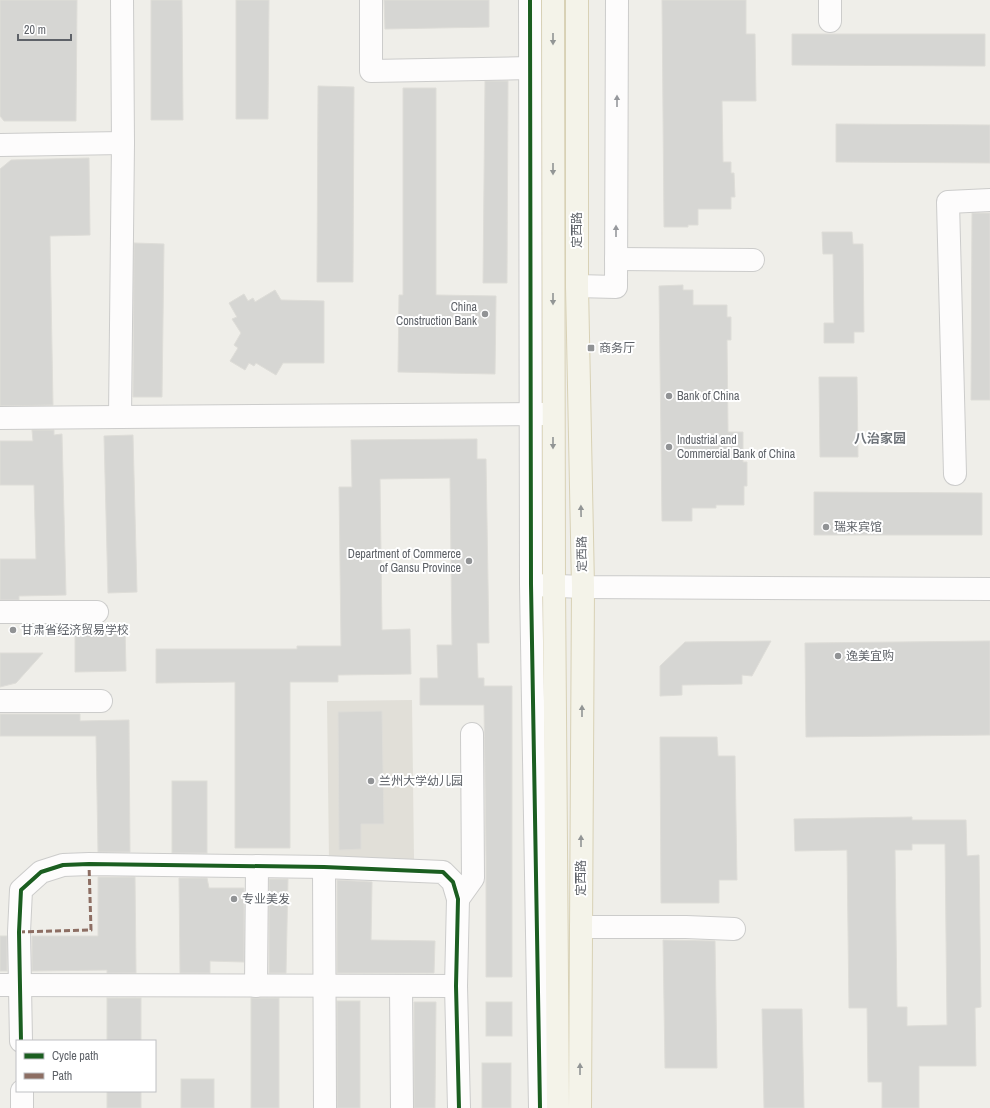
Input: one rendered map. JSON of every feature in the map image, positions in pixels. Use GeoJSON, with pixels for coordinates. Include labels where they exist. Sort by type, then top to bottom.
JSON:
{"type":"FeatureCollection","features":[{"type":"Feature","properties":{"kind":"main road","name":"定西路"},"geometry":{"type":"LineString","coordinates":[[553,0],[553,414],[558,1108]]}},
{"type":"Feature","properties":{"kind":"main road","name":"定西路"},"geometry":{"type":"LineString","coordinates":[[577,0],[577,286],[583,587],[580,1108]]}},
{"type":"Feature","properties":{"kind":"street"},"geometry":{"type":"LineString","coordinates":[[120,417],[122,0]]}},
{"type":"Feature","properties":{"kind":"street"},"geometry":{"type":"LineString","coordinates":[[371,0],[371,71],[530,68]]}},
{"type":"Feature","properties":{"kind":"street"},"geometry":{"type":"LineString","coordinates":[[530,0],[531,584],[540,1108]]}},
{"type":"Feature","properties":{"kind":"street"},"geometry":{"type":"LineString","coordinates":[[577,286],[616,287],[617,0]]}},
{"type":"Feature","properties":{"kind":"street"},"geometry":{"type":"LineString","coordinates":[[0,145],[122,143]]}},
{"type":"Feature","properties":{"kind":"street"},"geometry":{"type":"LineString","coordinates":[[955,474],[948,202],[990,200]]}},
{"type":"Feature","properties":{"kind":"street"},"geometry":{"type":"LineString","coordinates":[[616,259],[753,260]]}},
{"type":"Feature","properties":{"kind":"street"},"geometry":{"type":"LineString","coordinates":[[0,418],[553,414]]}},
{"type":"Feature","properties":{"kind":"street"},"geometry":{"type":"LineString","coordinates":[[531,584],[583,587],[990,589]]}},
{"type":"Feature","properties":{"kind":"street"},"geometry":{"type":"LineString","coordinates":[[0,612],[97,612]]}},
{"type":"Feature","properties":{"kind":"street"},"geometry":{"type":"LineString","coordinates":[[0,701],[101,701]]}},
{"type":"Feature","properties":{"kind":"street"},"geometry":{"type":"LineString","coordinates":[[458,899],[474,878],[472,734]]}},
{"type":"Feature","properties":{"kind":"street"},"geometry":{"type":"LineString","coordinates":[[21,1040],[10,985],[19,932],[21,890],[41,872],[63,864],[324,867],[443,872],[452,882],[458,899],[456,986],[458,1108]]}},
{"type":"Feature","properties":{"kind":"street"},"geometry":{"type":"LineString","coordinates":[[256,986],[258,866]]}},
{"type":"Feature","properties":{"kind":"street"},"geometry":{"type":"LineString","coordinates":[[324,867],[325,1108]]}},
{"type":"Feature","properties":{"kind":"street"},"geometry":{"type":"LineString","coordinates":[[581,927],[686,927],[734,929]]}},
{"type":"Feature","properties":{"kind":"street"},"geometry":{"type":"LineString","coordinates":[[10,985],[456,986]]}},
{"type":"Feature","properties":{"kind":"street"},"geometry":{"type":"LineString","coordinates":[[401,986],[402,1108]]}},
{"type":"Feature","properties":{"kind":"street"},"geometry":{"type":"LineString","coordinates":[[22,1092],[22,1108]]}},
{"type":"Feature","properties":{"kind":"shaded area","name":"兰州大学幼儿园"},"geometry":{"type":"Polygon","coordinates":[[[412,700],[414,860],[329,861],[327,701],[412,700]]]}},
{"type":"Feature","properties":{"kind":"building"},"geometry":{"type":"Polygon","coordinates":[[[0,0],[77,0],[76,121],[4,121],[0,116],[0,0]]]}},
{"type":"Feature","properties":{"kind":"building"},"geometry":{"type":"Polygon","coordinates":[[[151,0],[182,0],[183,120],[151,120],[151,0]]]}},
{"type":"Feature","properties":{"kind":"building"},"geometry":{"type":"Polygon","coordinates":[[[236,0],[269,0],[268,119],[236,119],[236,0]]]}},
{"type":"Feature","properties":{"kind":"building"},"geometry":{"type":"Polygon","coordinates":[[[384,0],[489,0],[489,27],[385,29],[384,0]]]}},
{"type":"Feature","properties":{"kind":"building"},"geometry":{"type":"Polygon","coordinates":[[[662,0],[746,0],[746,34],[755,34],[756,101],[722,101],[723,162],[731,162],[731,173],[734,173],[735,197],[731,197],[731,209],[698,209],[698,225],[688,225],[688,227],[664,227],[662,0]]]}},
{"type":"Feature","properties":{"kind":"building"},"geometry":{"type":"Polygon","coordinates":[[[792,34],[985,34],[985,66],[792,65],[792,34]]]}},
{"type":"Feature","properties":{"kind":"building"},"geometry":{"type":"Polygon","coordinates":[[[485,81],[508,81],[507,283],[483,283],[485,81]]]}},
{"type":"Feature","properties":{"kind":"building"},"geometry":{"type":"Polygon","coordinates":[[[318,86],[354,87],[353,282],[317,282],[318,86]]]}},
{"type":"Feature","properties":{"kind":"building"},"geometry":{"type":"Polygon","coordinates":[[[403,88],[436,88],[436,295],[496,296],[495,374],[398,372],[399,295],[403,295],[403,88]]]}},
{"type":"Feature","properties":{"kind":"building"},"geometry":{"type":"Polygon","coordinates":[[[836,124],[990,125],[990,163],[836,162],[836,124]]]}},
{"type":"Feature","properties":{"kind":"building"},"geometry":{"type":"Polygon","coordinates":[[[89,158],[90,235],[50,236],[53,405],[0,406],[0,169],[11,160],[89,158]]]}},
{"type":"Feature","properties":{"kind":"building"},"geometry":{"type":"Polygon","coordinates":[[[972,213],[990,213],[990,400],[971,400],[972,213]]]}},
{"type":"Feature","properties":{"kind":"building"},"geometry":{"type":"Polygon","coordinates":[[[822,232],[852,232],[853,244],[863,244],[864,332],[854,332],[854,343],[824,343],[824,323],[834,323],[833,254],[823,254],[822,232]]]}},
{"type":"Feature","properties":{"kind":"building"},"geometry":{"type":"Polygon","coordinates":[[[134,243],[164,244],[162,397],[133,397],[134,243]]]}},
{"type":"Feature","properties":{"kind":"building"},"geometry":{"type":"Polygon","coordinates":[[[683,285],[683,290],[693,290],[693,305],[727,305],[727,317],[731,317],[731,340],[727,340],[728,432],[743,432],[743,462],[747,462],[747,486],[744,486],[744,505],[716,505],[716,508],[692,508],[692,521],[662,521],[659,286],[683,285]]]}},
{"type":"Feature","properties":{"kind":"building"},"geometry":{"type":"Polygon","coordinates":[[[275,290],[281,300],[324,301],[324,363],[283,363],[276,375],[256,363],[254,366],[249,363],[245,370],[230,361],[238,348],[234,345],[241,333],[232,319],[237,317],[229,303],[244,294],[248,301],[253,298],[255,302],[275,290]]]}},
{"type":"Feature","properties":{"kind":"building"},"geometry":{"type":"Polygon","coordinates":[[[819,377],[857,377],[858,457],[820,457],[819,377]]]}},
{"type":"Feature","properties":{"kind":"building"},"geometry":{"type":"Polygon","coordinates":[[[32,430],[54,430],[54,435],[62,434],[66,595],[19,596],[19,600],[0,600],[0,559],[36,559],[34,485],[0,485],[0,441],[33,441],[32,430]]]}},
{"type":"Feature","properties":{"kind":"building"},"geometry":{"type":"Polygon","coordinates":[[[133,435],[137,592],[108,593],[104,436],[133,435]]]}},
{"type":"Feature","properties":{"kind":"building"},"geometry":{"type":"Polygon","coordinates":[[[477,439],[477,459],[486,459],[489,643],[477,643],[478,678],[484,678],[484,686],[512,686],[512,977],[486,977],[484,705],[420,705],[420,678],[438,678],[437,645],[452,645],[450,478],[380,479],[382,630],[410,629],[411,674],[338,675],[338,682],[290,682],[290,848],[235,848],[235,682],[156,683],[156,649],[297,649],[297,646],[341,646],[339,487],[352,487],[351,440],[477,439]]]}},
{"type":"Feature","properties":{"kind":"building"},"geometry":{"type":"Polygon","coordinates":[[[814,492],[982,493],[982,535],[814,535],[814,492]]]}},
{"type":"Feature","properties":{"kind":"building"},"geometry":{"type":"Polygon","coordinates":[[[75,627],[125,627],[126,671],[75,672],[75,627]]]}},
{"type":"Feature","properties":{"kind":"building"},"geometry":{"type":"Polygon","coordinates":[[[771,641],[752,676],[742,675],[742,684],[682,685],[682,695],[660,696],[660,666],[685,642],[771,641]]]}},
{"type":"Feature","properties":{"kind":"building"},"geometry":{"type":"Polygon","coordinates":[[[990,641],[990,735],[806,737],[805,643],[990,641]]]}},
{"type":"Feature","properties":{"kind":"building"},"geometry":{"type":"Polygon","coordinates":[[[0,653],[43,653],[16,683],[0,687],[0,653]]]}},
{"type":"Feature","properties":{"kind":"building"},"geometry":{"type":"Polygon","coordinates":[[[382,711],[384,824],[361,824],[361,849],[339,850],[338,712],[382,711]]]}},
{"type":"Feature","properties":{"kind":"building"},"geometry":{"type":"Polygon","coordinates":[[[0,714],[80,714],[80,721],[129,720],[130,852],[98,852],[96,736],[0,736],[0,714]]]}},
{"type":"Feature","properties":{"kind":"building"},"geometry":{"type":"Polygon","coordinates":[[[660,737],[717,737],[718,756],[735,756],[737,880],[719,880],[719,903],[661,903],[660,737]]]}},
{"type":"Feature","properties":{"kind":"building"},"geometry":{"type":"Polygon","coordinates":[[[172,781],[207,781],[207,853],[172,853],[172,781]]]}},
{"type":"Feature","properties":{"kind":"building"},"geometry":{"type":"Polygon","coordinates":[[[912,817],[912,820],[966,820],[967,856],[979,855],[981,1007],[975,1008],[976,1066],[919,1066],[919,1108],[882,1108],[882,1082],[868,1082],[867,1008],[849,1008],[847,850],[795,851],[794,819],[912,817]],[[912,844],[912,850],[895,850],[897,1007],[907,1007],[907,1026],[947,1025],[945,844],[912,844]]]}},
{"type":"Feature","properties":{"kind":"building"},"geometry":{"type":"Polygon","coordinates":[[[98,877],[135,877],[136,973],[107,973],[107,970],[32,971],[32,936],[98,936],[98,877]]]}},
{"type":"Feature","properties":{"kind":"building"},"geometry":{"type":"Polygon","coordinates":[[[179,878],[207,878],[209,888],[244,888],[244,962],[210,961],[210,973],[180,973],[179,878]]]}},
{"type":"Feature","properties":{"kind":"building"},"geometry":{"type":"Polygon","coordinates":[[[269,879],[288,879],[286,973],[269,973],[269,879]]]}},
{"type":"Feature","properties":{"kind":"building"},"geometry":{"type":"Polygon","coordinates":[[[337,880],[372,882],[371,940],[435,941],[434,973],[337,973],[337,880]]]}},
{"type":"Feature","properties":{"kind":"building"},"geometry":{"type":"Polygon","coordinates":[[[0,936],[7,936],[7,971],[0,971],[0,936]]]}},
{"type":"Feature","properties":{"kind":"building"},"geometry":{"type":"Polygon","coordinates":[[[663,940],[715,941],[717,1068],[665,1068],[663,940]]]}},
{"type":"Feature","properties":{"kind":"building"},"geometry":{"type":"Polygon","coordinates":[[[107,998],[141,998],[141,1040],[107,1040],[107,998]]]}},
{"type":"Feature","properties":{"kind":"building"},"geometry":{"type":"Polygon","coordinates":[[[251,998],[279,998],[279,1108],[251,1108],[251,998]]]}},
{"type":"Feature","properties":{"kind":"building"},"geometry":{"type":"Polygon","coordinates":[[[337,1001],[360,1001],[360,1108],[337,1108],[337,1001]]]}},
{"type":"Feature","properties":{"kind":"building"},"geometry":{"type":"Polygon","coordinates":[[[414,1002],[436,1002],[435,1108],[414,1108],[414,1002]]]}},
{"type":"Feature","properties":{"kind":"building"},"geometry":{"type":"Polygon","coordinates":[[[486,1002],[512,1002],[512,1036],[486,1036],[486,1002]]]}},
{"type":"Feature","properties":{"kind":"building"},"geometry":{"type":"Polygon","coordinates":[[[762,1009],[802,1009],[804,1108],[764,1108],[762,1009]]]}},
{"type":"Feature","properties":{"kind":"building"},"geometry":{"type":"Polygon","coordinates":[[[482,1063],[511,1063],[511,1108],[482,1108],[482,1063]]]}},
{"type":"Feature","properties":{"kind":"building"},"geometry":{"type":"Polygon","coordinates":[[[181,1079],[214,1079],[214,1108],[181,1108],[181,1079]]]}},
{"type":"Feature","properties":{"kind":"building"},"geometry":{"type":"Polygon","coordinates":[[[107,1092],[141,1092],[141,1108],[107,1108],[107,1092]]]}},
{"type":"Feature","properties":{"kind":"marked path"},"geometry":{"type":"LineString","coordinates":[[19,932],[91,930],[89,864]]}},
{"type":"Feature","properties":{"kind":"cycle path"},"geometry":{"type":"LineString","coordinates":[[530,0],[531,584],[540,1108]]}},
{"type":"Feature","properties":{"kind":"cycle path"},"geometry":{"type":"LineString","coordinates":[[21,1040],[19,932],[21,890],[41,872],[63,865],[89,864],[324,867],[443,872],[453,882],[458,899],[456,986],[459,1108]]}},
{"type":"Feature","properties":{"kind":"place","name":"China Construction Bank"},"geometry":{"type":"Point","coordinates":[485,314]}},
{"type":"Feature","properties":{"kind":"place","name":"商务厅"},"geometry":{"type":"Point","coordinates":[591,348]}},
{"type":"Feature","properties":{"kind":"place","name":"Bank of China"},"geometry":{"type":"Point","coordinates":[669,396]}},
{"type":"Feature","properties":{"kind":"place","name":"Industrial and Commercial Bank of China"},"geometry":{"type":"Point","coordinates":[669,447]}},
{"type":"Feature","properties":{"kind":"place","name":"瑞来宾馆"},"geometry":{"type":"Point","coordinates":[826,527]}},
{"type":"Feature","properties":{"kind":"place","name":"Department of Commerce of Gansu Province"},"geometry":{"type":"Point","coordinates":[469,561]}},
{"type":"Feature","properties":{"kind":"place","name":"甘肃省经济贸易学校"},"geometry":{"type":"Point","coordinates":[13,630]}},
{"type":"Feature","properties":{"kind":"place","name":"逸美宜购"},"geometry":{"type":"Point","coordinates":[838,656]}},
{"type":"Feature","properties":{"kind":"place","name":"兰州大学幼儿园"},"geometry":{"type":"Point","coordinates":[371,781]}},
{"type":"Feature","properties":{"kind":"place","name":"专业美发"},"geometry":{"type":"Point","coordinates":[234,899]}},
{"type":"Feature","properties":{"kind":"district","name":"八治家园"},"geometry":{"type":"Point","coordinates":[880,438]}}]}
